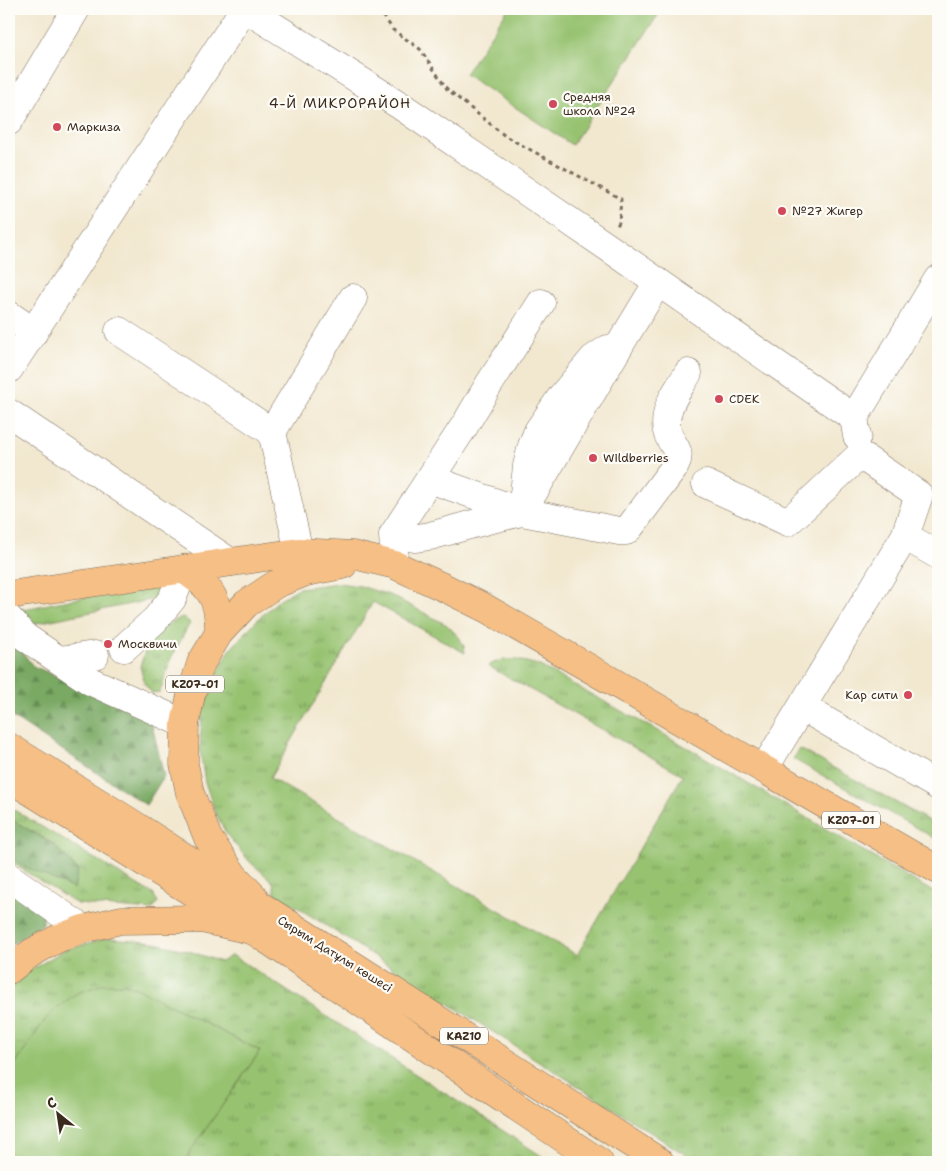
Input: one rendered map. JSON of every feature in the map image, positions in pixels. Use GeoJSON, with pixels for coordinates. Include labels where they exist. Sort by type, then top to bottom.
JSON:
{"type":"FeatureCollection","features":[{"type":"Feature","properties":{"kind":"main road","name":"KZ07-01"},"geometry":{"type":"LineString","coordinates":[[9,595],[299,552],[353,554],[395,565],[487,609],[938,870]]}},
{"type":"Feature","properties":{"kind":"main road","name":"KZ07-01"},"geometry":{"type":"LineString","coordinates":[[261,921],[208,838],[190,793],[184,764],[185,724],[191,695],[201,663],[219,633],[246,604],[276,584],[306,572],[341,565],[395,565]]}},
{"type":"Feature","properties":{"kind":"main road"},"geometry":{"type":"LineString","coordinates":[[184,569],[206,587],[213,597],[219,614],[219,633]]}},
{"type":"Feature","properties":{"kind":"main road","name":"Сырым Датұлы көшесі"},"geometry":{"type":"LineString","coordinates":[[9,747],[130,823],[261,921],[599,1162]]}},
{"type":"Feature","properties":{"kind":"main road","name":"Сырым Датұлы көшесі"},"geometry":{"type":"LineString","coordinates":[[9,778],[261,921],[660,1162]]}},
{"type":"Feature","properties":{"kind":"main road"},"geometry":{"type":"LineString","coordinates":[[9,970],[31,953],[57,939],[83,929],[121,920],[261,921]]}},
{"type":"Feature","properties":{"kind":"street"},"geometry":{"type":"LineString","coordinates":[[9,119],[76,9]]}},
{"type":"Feature","properties":{"kind":"street"},"geometry":{"type":"LineString","coordinates":[[9,370],[245,9],[401,106],[610,248],[854,418]]}},
{"type":"Feature","properties":{"kind":"street"},"geometry":{"type":"LineString","coordinates":[[764,769],[905,536],[919,495],[860,455],[854,418],[938,279]]}},
{"type":"Feature","properties":{"kind":"street"},"geometry":{"type":"LineString","coordinates":[[393,535],[416,538],[430,536],[477,522],[522,512],[658,282]]}},
{"type":"Feature","properties":{"kind":"street"},"geometry":{"type":"LineString","coordinates":[[299,552],[272,432],[353,298]]}},
{"type":"Feature","properties":{"kind":"street"},"geometry":{"type":"LineString","coordinates":[[395,565],[393,535],[465,425],[541,303]]}},
{"type":"Feature","properties":{"kind":"street"},"geometry":{"type":"LineString","coordinates":[[9,315],[34,332]]}},
{"type":"Feature","properties":{"kind":"street"},"geometry":{"type":"LineString","coordinates":[[119,332],[272,432]]}},
{"type":"Feature","properties":{"kind":"street"},"geometry":{"type":"LineString","coordinates":[[430,479],[522,512],[626,531],[669,475],[678,459],[677,448],[666,430],[667,415],[671,403],[688,373]]}},
{"type":"Feature","properties":{"kind":"street"},"geometry":{"type":"LineString","coordinates":[[9,413],[230,562]]}},
{"type":"Feature","properties":{"kind":"street"},"geometry":{"type":"LineString","coordinates":[[706,484],[788,522],[860,455]]}},
{"type":"Feature","properties":{"kind":"street"},"geometry":{"type":"LineString","coordinates":[[905,536],[938,555]]}},
{"type":"Feature","properties":{"kind":"street"},"geometry":{"type":"LineString","coordinates":[[124,648],[155,620],[172,599],[184,569]]}},
{"type":"Feature","properties":{"kind":"street"},"geometry":{"type":"LineString","coordinates":[[9,620],[26,637],[90,681],[185,724]]}},
{"type":"Feature","properties":{"kind":"street"},"geometry":{"type":"LineString","coordinates":[[59,660],[95,655]]}},
{"type":"Feature","properties":{"kind":"street"},"geometry":{"type":"LineString","coordinates":[[802,707],[938,786]]}},
{"type":"Feature","properties":{"kind":"street"},"geometry":{"type":"LineString","coordinates":[[9,876],[83,929]]}},
{"type":"Feature","properties":{"kind":"path"},"geometry":{"type":"LineString","coordinates":[[380,9],[393,30],[420,49],[447,89],[505,136],[621,199],[619,222],[610,248]]}},
{"type":"Feature","properties":{"kind":"green space"},"geometry":{"type":"Polygon","coordinates":[[[508,9],[662,9],[572,145],[465,74],[508,9]]]}},
{"type":"Feature","properties":{"kind":"green space"},"geometry":{"type":"Polygon","coordinates":[[[160,582],[166,589],[160,598],[27,625],[19,610],[160,582]]]}},
{"type":"Feature","properties":{"kind":"green space"},"geometry":{"type":"Polygon","coordinates":[[[339,583],[360,586],[392,596],[447,625],[459,637],[464,646],[465,653],[373,602],[270,778],[577,955],[683,775],[488,666],[501,660],[513,660],[538,665],[692,750],[938,895],[938,1162],[697,1162],[275,893],[273,882],[250,862],[227,835],[215,812],[205,782],[200,751],[202,714],[214,679],[230,650],[255,622],[280,599],[299,588],[339,583]]]}},
{"type":"Feature","properties":{"kind":"green space"},"geometry":{"type":"Polygon","coordinates":[[[183,617],[190,623],[171,658],[160,692],[152,693],[144,683],[140,666],[149,641],[164,626],[183,617]]]}},
{"type":"Feature","properties":{"kind":"green space"},"geometry":{"type":"Polygon","coordinates":[[[9,635],[33,666],[129,707],[152,725],[164,776],[146,805],[9,715],[9,635]]]}},
{"type":"Feature","properties":{"kind":"green space"},"geometry":{"type":"Polygon","coordinates":[[[800,749],[938,826],[938,840],[793,759],[800,749]]]}},
{"type":"Feature","properties":{"kind":"green space"},"geometry":{"type":"Polygon","coordinates":[[[9,807],[153,894],[158,902],[152,910],[77,904],[9,861],[9,857],[25,867],[52,843],[9,818],[9,807]]]}},
{"type":"Feature","properties":{"kind":"green space"},"geometry":{"type":"Polygon","coordinates":[[[9,818],[52,843],[78,870],[74,889],[25,867],[9,857],[9,818]]]}},
{"type":"Feature","properties":{"kind":"green space"},"geometry":{"type":"Polygon","coordinates":[[[9,889],[43,911],[43,924],[9,946],[9,889]]]}},
{"type":"Feature","properties":{"kind":"green space"},"geometry":{"type":"Polygon","coordinates":[[[107,938],[146,941],[189,951],[221,962],[232,955],[551,1162],[183,1162],[260,1051],[125,984],[45,1020],[9,1074],[9,990],[28,972],[64,950],[107,938]]]}},
{"type":"Feature","properties":{"kind":"green space"},"geometry":{"type":"Polygon","coordinates":[[[103,984],[125,984],[138,989],[260,1051],[183,1162],[9,1162],[9,1074],[45,1020],[57,1008],[77,993],[103,984]]]}},
{"type":"Feature","properties":{"kind":"place","name":"Средняя школа №24"},"geometry":{"type":"Point","coordinates":[553,104]}},
{"type":"Feature","properties":{"kind":"place","name":"Маркиза"},"geometry":{"type":"Point","coordinates":[57,127]}},
{"type":"Feature","properties":{"kind":"place","name":"№27 Жигер"},"geometry":{"type":"Point","coordinates":[782,211]}},
{"type":"Feature","properties":{"kind":"place","name":"CDEK"},"geometry":{"type":"Point","coordinates":[719,399]}},
{"type":"Feature","properties":{"kind":"place","name":"Wildberries"},"geometry":{"type":"Point","coordinates":[593,458]}},
{"type":"Feature","properties":{"kind":"place","name":"Москвичи"},"geometry":{"type":"Point","coordinates":[108,644]}},
{"type":"Feature","properties":{"kind":"place","name":"Кар сити"},"geometry":{"type":"Point","coordinates":[908,695]}},
{"type":"Feature","properties":{"kind":"district","name":"4-Й МИКРОРАЙОН"},"geometry":{"type":"Point","coordinates":[340,103]}}]}
